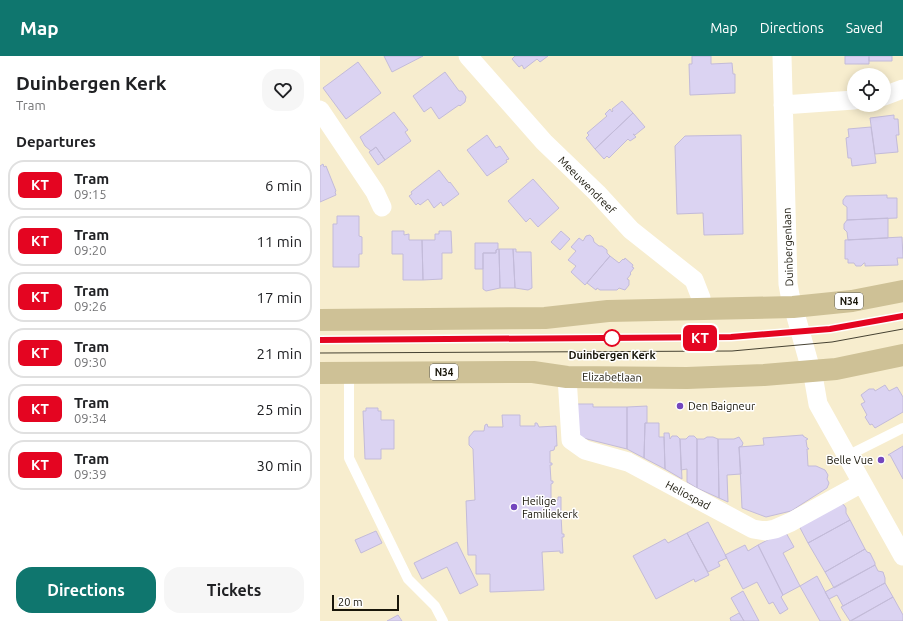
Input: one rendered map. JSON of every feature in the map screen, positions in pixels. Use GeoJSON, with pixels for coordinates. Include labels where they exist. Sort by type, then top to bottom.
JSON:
{"type":"FeatureCollection","features":[{"type":"Feature","properties":{"kind":"main road","name":"N34"},"geometry":{"type":"LineString","coordinates":[[320,320],[545,318],[608,311],[793,307],[852,301],[903,291]]}},
{"type":"Feature","properties":{"kind":"main road","name":"Elizabetlaan"},"geometry":{"type":"LineString","coordinates":[[320,373],[533,372],[567,377],[687,378],[836,369],[903,355]]}},
{"type":"Feature","properties":{"kind":"street","name":"Meeuwendreef"},"geometry":{"type":"LineString","coordinates":[[468,56],[544,142],[597,193],[631,230],[694,280],[701,298],[702,310]]}},
{"type":"Feature","properties":{"kind":"street","name":"Duinbergenlaan"},"geometry":{"type":"LineString","coordinates":[[782,56],[788,284],[793,307],[811,371],[818,404],[903,556]]}},
{"type":"Feature","properties":{"kind":"street"},"geometry":{"type":"LineString","coordinates":[[891,93],[903,89]]}},
{"type":"Feature","properties":{"kind":"street"},"geometry":{"type":"LineString","coordinates":[[783,105],[847,100]]}},
{"type":"Feature","properties":{"kind":"street"},"geometry":{"type":"LineString","coordinates":[[320,110],[375,192],[382,207]]}},
{"type":"Feature","properties":{"kind":"street","name":"Heliospad"},"geometry":{"type":"LineString","coordinates":[[567,377],[571,440],[585,450],[628,462],[753,528],[765,531],[775,529],[791,522],[862,483]]}},
{"type":"Feature","properties":{"kind":"lane"},"geometry":{"type":"LineString","coordinates":[[349,373],[349,458],[408,579],[435,606],[443,621]]}},
{"type":"Feature","properties":{"kind":"lane"},"geometry":{"type":"LineString","coordinates":[[847,456],[903,428]]}},
{"type":"Feature","properties":{"kind":"building"},"geometry":{"type":"Polygon","coordinates":[[[384,56],[423,56],[392,72],[384,56]]]}},
{"type":"Feature","properties":{"kind":"building"},"geometry":{"type":"Polygon","coordinates":[[[515,56],[548,56],[540,62],[537,59],[524,69],[522,65],[519,67],[512,59],[515,56]]]}},
{"type":"Feature","properties":{"kind":"building"},"geometry":{"type":"Polygon","coordinates":[[[692,56],[711,56],[711,64],[732,63],[733,74],[735,74],[735,93],[690,95],[689,64],[692,64],[692,56]]]}},
{"type":"Feature","properties":{"kind":"building"},"geometry":{"type":"Polygon","coordinates":[[[845,56],[869,56],[869,64],[845,64],[845,56]]]}},
{"type":"Feature","properties":{"kind":"building"},"geometry":{"type":"Polygon","coordinates":[[[869,56],[892,56],[892,61],[869,61],[869,56]]]}},
{"type":"Feature","properties":{"kind":"building"},"geometry":{"type":"Polygon","coordinates":[[[358,62],[381,93],[346,119],[323,88],[358,62]]]}},
{"type":"Feature","properties":{"kind":"building"},"geometry":{"type":"Polygon","coordinates":[[[445,72],[459,91],[462,91],[466,97],[465,102],[439,119],[431,107],[424,112],[413,96],[445,72]]]}},
{"type":"Feature","properties":{"kind":"building"},"geometry":{"type":"Polygon","coordinates":[[[622,101],[633,113],[595,149],[586,138],[589,135],[587,133],[607,116],[605,114],[610,109],[612,112],[612,109],[622,101]]]}},
{"type":"Feature","properties":{"kind":"building"},"geometry":{"type":"Polygon","coordinates":[[[394,112],[408,130],[405,132],[411,141],[385,160],[376,147],[371,151],[365,146],[360,137],[394,112]]]}},
{"type":"Feature","properties":{"kind":"building"},"geometry":{"type":"Polygon","coordinates":[[[633,113],[645,127],[635,135],[633,134],[636,137],[630,141],[628,139],[609,158],[607,156],[604,159],[595,149],[633,113]]]}},
{"type":"Feature","properties":{"kind":"building"},"geometry":{"type":"Polygon","coordinates":[[[894,115],[894,119],[898,119],[899,135],[896,135],[898,152],[875,154],[870,118],[894,115]]]}},
{"type":"Feature","properties":{"kind":"building"},"geometry":{"type":"Polygon","coordinates":[[[871,127],[876,163],[852,166],[851,158],[848,158],[846,138],[849,137],[848,129],[871,127]]]}},
{"type":"Feature","properties":{"kind":"building"},"geometry":{"type":"Polygon","coordinates":[[[487,135],[496,148],[500,146],[509,159],[487,176],[467,150],[487,135]]]}},
{"type":"Feature","properties":{"kind":"building"},"geometry":{"type":"Polygon","coordinates":[[[741,135],[743,234],[704,235],[703,213],[677,214],[675,146],[685,136],[741,135]]]}},
{"type":"Feature","properties":{"kind":"building"},"geometry":{"type":"Polygon","coordinates":[[[376,147],[385,160],[378,165],[369,152],[376,147]]]}},
{"type":"Feature","properties":{"kind":"building"},"geometry":{"type":"Polygon","coordinates":[[[323,164],[324,167],[326,166],[336,191],[336,195],[320,202],[320,166],[323,164]]]}},
{"type":"Feature","properties":{"kind":"building"},"geometry":{"type":"Polygon","coordinates":[[[439,170],[459,194],[443,206],[441,202],[434,208],[428,199],[420,205],[418,203],[416,205],[409,196],[412,194],[411,192],[439,170]]]}},
{"type":"Feature","properties":{"kind":"building"},"geometry":{"type":"Polygon","coordinates":[[[533,179],[559,208],[538,227],[530,218],[526,222],[508,201],[533,179]]]}},
{"type":"Feature","properties":{"kind":"building"},"geometry":{"type":"Polygon","coordinates":[[[887,195],[887,198],[897,198],[897,218],[847,220],[847,207],[843,204],[843,200],[846,196],[887,195]]]}},
{"type":"Feature","properties":{"kind":"building"},"geometry":{"type":"Polygon","coordinates":[[[337,216],[359,216],[359,236],[362,237],[362,254],[359,254],[359,267],[333,267],[333,224],[337,224],[337,216]]]}},
{"type":"Feature","properties":{"kind":"building"},"geometry":{"type":"Polygon","coordinates":[[[888,218],[888,238],[848,240],[847,232],[844,229],[844,224],[847,220],[888,218]]]}},
{"type":"Feature","properties":{"kind":"building"},"geometry":{"type":"Polygon","coordinates":[[[392,231],[404,231],[404,235],[409,234],[409,240],[422,240],[423,280],[403,280],[403,254],[392,254],[392,231]]]}},
{"type":"Feature","properties":{"kind":"building"},"geometry":{"type":"Polygon","coordinates":[[[439,231],[451,231],[452,253],[442,253],[442,279],[423,280],[422,240],[435,240],[435,234],[439,234],[439,231]]]}},
{"type":"Feature","properties":{"kind":"building"},"geometry":{"type":"Polygon","coordinates":[[[561,231],[570,239],[560,250],[551,242],[561,231]]]}},
{"type":"Feature","properties":{"kind":"building"},"geometry":{"type":"Polygon","coordinates":[[[590,235],[594,242],[607,250],[607,253],[610,256],[585,285],[571,272],[576,266],[568,260],[576,251],[571,247],[579,238],[583,241],[586,236],[590,235]]]}},
{"type":"Feature","properties":{"kind":"building"},"geometry":{"type":"Polygon","coordinates":[[[902,237],[903,258],[897,258],[898,265],[865,266],[864,263],[861,266],[856,266],[854,263],[848,263],[848,259],[845,259],[845,240],[902,237]]]}},
{"type":"Feature","properties":{"kind":"building"},"geometry":{"type":"Polygon","coordinates":[[[475,243],[498,243],[496,253],[483,253],[483,269],[475,269],[475,243]]]}},
{"type":"Feature","properties":{"kind":"building"},"geometry":{"type":"Polygon","coordinates":[[[499,249],[513,249],[515,288],[500,288],[499,249]]]}},
{"type":"Feature","properties":{"kind":"building"},"geometry":{"type":"Polygon","coordinates":[[[499,249],[500,288],[486,291],[483,289],[483,253],[496,253],[496,250],[499,249]]]}},
{"type":"Feature","properties":{"kind":"building"},"geometry":{"type":"Polygon","coordinates":[[[513,249],[516,249],[516,252],[531,252],[532,288],[528,290],[515,288],[513,249]]]}},
{"type":"Feature","properties":{"kind":"building"},"geometry":{"type":"Polygon","coordinates":[[[610,256],[619,263],[625,258],[633,265],[632,267],[634,268],[627,279],[629,280],[629,285],[625,290],[619,288],[617,290],[600,290],[597,288],[596,290],[587,283],[610,256]]]}},
{"type":"Feature","properties":{"kind":"building"},"geometry":{"type":"Polygon","coordinates":[[[885,385],[889,391],[897,387],[903,397],[903,412],[875,428],[872,424],[870,425],[865,417],[867,415],[861,404],[865,402],[861,395],[869,389],[874,389],[875,391],[885,385]]]}},
{"type":"Feature","properties":{"kind":"building"},"geometry":{"type":"Polygon","coordinates":[[[577,404],[593,404],[593,407],[627,407],[627,449],[575,436],[577,404]]]}},
{"type":"Feature","properties":{"kind":"building"},"geometry":{"type":"Polygon","coordinates":[[[647,406],[644,458],[627,449],[627,407],[647,406]]]}},
{"type":"Feature","properties":{"kind":"building"},"geometry":{"type":"Polygon","coordinates":[[[366,408],[378,408],[378,411],[381,411],[381,420],[394,420],[394,449],[381,449],[381,459],[365,459],[363,411],[366,411],[366,408]]]}},
{"type":"Feature","properties":{"kind":"building","name":"Heilige Familiekerk"},"geometry":{"type":"Polygon","coordinates":[[[502,415],[520,415],[520,426],[535,426],[535,423],[537,423],[539,427],[556,426],[557,446],[555,446],[554,450],[550,451],[550,463],[552,463],[552,465],[550,465],[551,481],[553,481],[551,484],[551,500],[558,500],[558,497],[561,497],[561,514],[564,513],[564,515],[561,515],[562,534],[564,534],[564,537],[562,537],[563,553],[560,553],[560,551],[542,552],[544,590],[490,592],[490,574],[476,574],[476,555],[468,555],[466,501],[475,500],[473,449],[469,445],[469,437],[474,431],[484,431],[485,425],[487,424],[488,427],[503,427],[502,415]]]}},
{"type":"Feature","properties":{"kind":"building"},"geometry":{"type":"Polygon","coordinates":[[[645,423],[659,423],[659,437],[664,437],[665,469],[644,458],[645,423]]]}},
{"type":"Feature","properties":{"kind":"building"},"geometry":{"type":"Polygon","coordinates":[[[664,433],[669,433],[670,439],[672,436],[677,436],[680,439],[682,479],[665,469],[664,433]]]}},
{"type":"Feature","properties":{"kind":"building"},"geometry":{"type":"Polygon","coordinates":[[[803,435],[808,439],[806,440],[807,447],[809,449],[807,449],[808,466],[816,466],[825,470],[828,475],[827,479],[829,483],[827,488],[791,511],[766,517],[742,508],[739,447],[764,445],[763,438],[803,435]]]}},
{"type":"Feature","properties":{"kind":"building"},"geometry":{"type":"Polygon","coordinates":[[[689,436],[694,436],[697,439],[697,488],[687,482],[687,469],[681,470],[680,439],[686,439],[689,436]]]}},
{"type":"Feature","properties":{"kind":"building"},"geometry":{"type":"Polygon","coordinates":[[[707,437],[718,439],[719,498],[697,488],[697,439],[704,439],[707,437]]]}},
{"type":"Feature","properties":{"kind":"building"},"geometry":{"type":"Polygon","coordinates":[[[739,437],[743,443],[742,446],[739,447],[741,474],[727,475],[728,502],[719,498],[718,439],[734,439],[739,437]]]}},
{"type":"Feature","properties":{"kind":"building"},"geometry":{"type":"Polygon","coordinates":[[[903,446],[903,479],[890,455],[888,455],[903,446]]]}},
{"type":"Feature","properties":{"kind":"building"},"geometry":{"type":"Polygon","coordinates":[[[840,503],[846,508],[846,513],[850,520],[808,543],[798,524],[840,503]]]}},
{"type":"Feature","properties":{"kind":"building"},"geometry":{"type":"Polygon","coordinates":[[[850,520],[865,549],[825,572],[808,543],[850,520]]]}},
{"type":"Feature","properties":{"kind":"building"},"geometry":{"type":"Polygon","coordinates":[[[708,522],[727,558],[718,562],[720,566],[708,572],[687,533],[708,522]]]}},
{"type":"Feature","properties":{"kind":"building"},"geometry":{"type":"Polygon","coordinates":[[[376,531],[382,543],[361,553],[355,540],[376,531]]]}},
{"type":"Feature","properties":{"kind":"building"},"geometry":{"type":"Polygon","coordinates":[[[785,531],[794,547],[783,553],[800,586],[783,595],[758,545],[785,531]]]}},
{"type":"Feature","properties":{"kind":"building"},"geometry":{"type":"Polygon","coordinates":[[[687,533],[709,575],[695,582],[694,579],[656,599],[633,556],[665,539],[668,543],[687,533]]]}},
{"type":"Feature","properties":{"kind":"building"},"geometry":{"type":"Polygon","coordinates":[[[457,542],[478,585],[460,594],[447,567],[422,579],[414,563],[457,542]]]}},
{"type":"Feature","properties":{"kind":"building"},"geometry":{"type":"Polygon","coordinates":[[[745,545],[748,551],[758,545],[783,595],[781,597],[788,609],[780,614],[773,602],[769,604],[757,582],[743,589],[725,555],[745,545]]]}},
{"type":"Feature","properties":{"kind":"building"},"geometry":{"type":"Polygon","coordinates":[[[865,549],[870,553],[875,565],[834,588],[825,572],[865,549]]]}},
{"type":"Feature","properties":{"kind":"building"},"geometry":{"type":"Polygon","coordinates":[[[875,565],[878,571],[883,572],[885,583],[843,606],[837,595],[829,599],[825,592],[875,565]]]}},
{"type":"Feature","properties":{"kind":"building"},"geometry":{"type":"Polygon","coordinates":[[[817,576],[841,621],[820,621],[800,586],[817,576]]]}},
{"type":"Feature","properties":{"kind":"building"},"geometry":{"type":"Polygon","coordinates":[[[885,583],[893,597],[850,621],[841,607],[885,583]]]}},
{"type":"Feature","properties":{"kind":"building"},"geometry":{"type":"Polygon","coordinates":[[[743,591],[759,621],[744,621],[731,598],[743,591]]]}},
{"type":"Feature","properties":{"kind":"building"},"geometry":{"type":"Polygon","coordinates":[[[893,597],[903,615],[903,621],[851,621],[893,597]]]}},
{"type":"Feature","properties":{"kind":"building"},"geometry":{"type":"Polygon","coordinates":[[[739,613],[744,621],[731,621],[730,618],[739,613]]]}},
{"type":"Feature","properties":{"kind":"building"},"geometry":{"type":"Polygon","coordinates":[[[398,615],[402,621],[387,621],[398,615]]]}},
{"type":"Feature","properties":{"kind":"tram line"},"geometry":{"type":"LineString","coordinates":[[320,340],[731,337],[830,329],[903,316]]}},
{"type":"Feature","properties":{"kind":"tram line","name":"KT"},"geometry":{"type":"LineString","coordinates":[[320,340],[761,336],[830,329],[903,316]]}},
{"type":"Feature","properties":{"kind":"tram line"},"geometry":{"type":"LineString","coordinates":[[320,353],[732,351],[832,342],[903,329]]}},
{"type":"Feature","properties":{"kind":"place","name":"Duinbergen Kerk"},"geometry":{"type":"Point","coordinates":[612,338]}},
{"type":"Feature","properties":{"kind":"place","name":"Den Baigneur"},"geometry":{"type":"Point","coordinates":[680,406]}},
{"type":"Feature","properties":{"kind":"place","name":"Belle Vue"},"geometry":{"type":"Point","coordinates":[881,460]}},
{"type":"Feature","properties":{"kind":"place","name":"Heilige Familiekerk"},"geometry":{"type":"Point","coordinates":[514,507]}}]}
